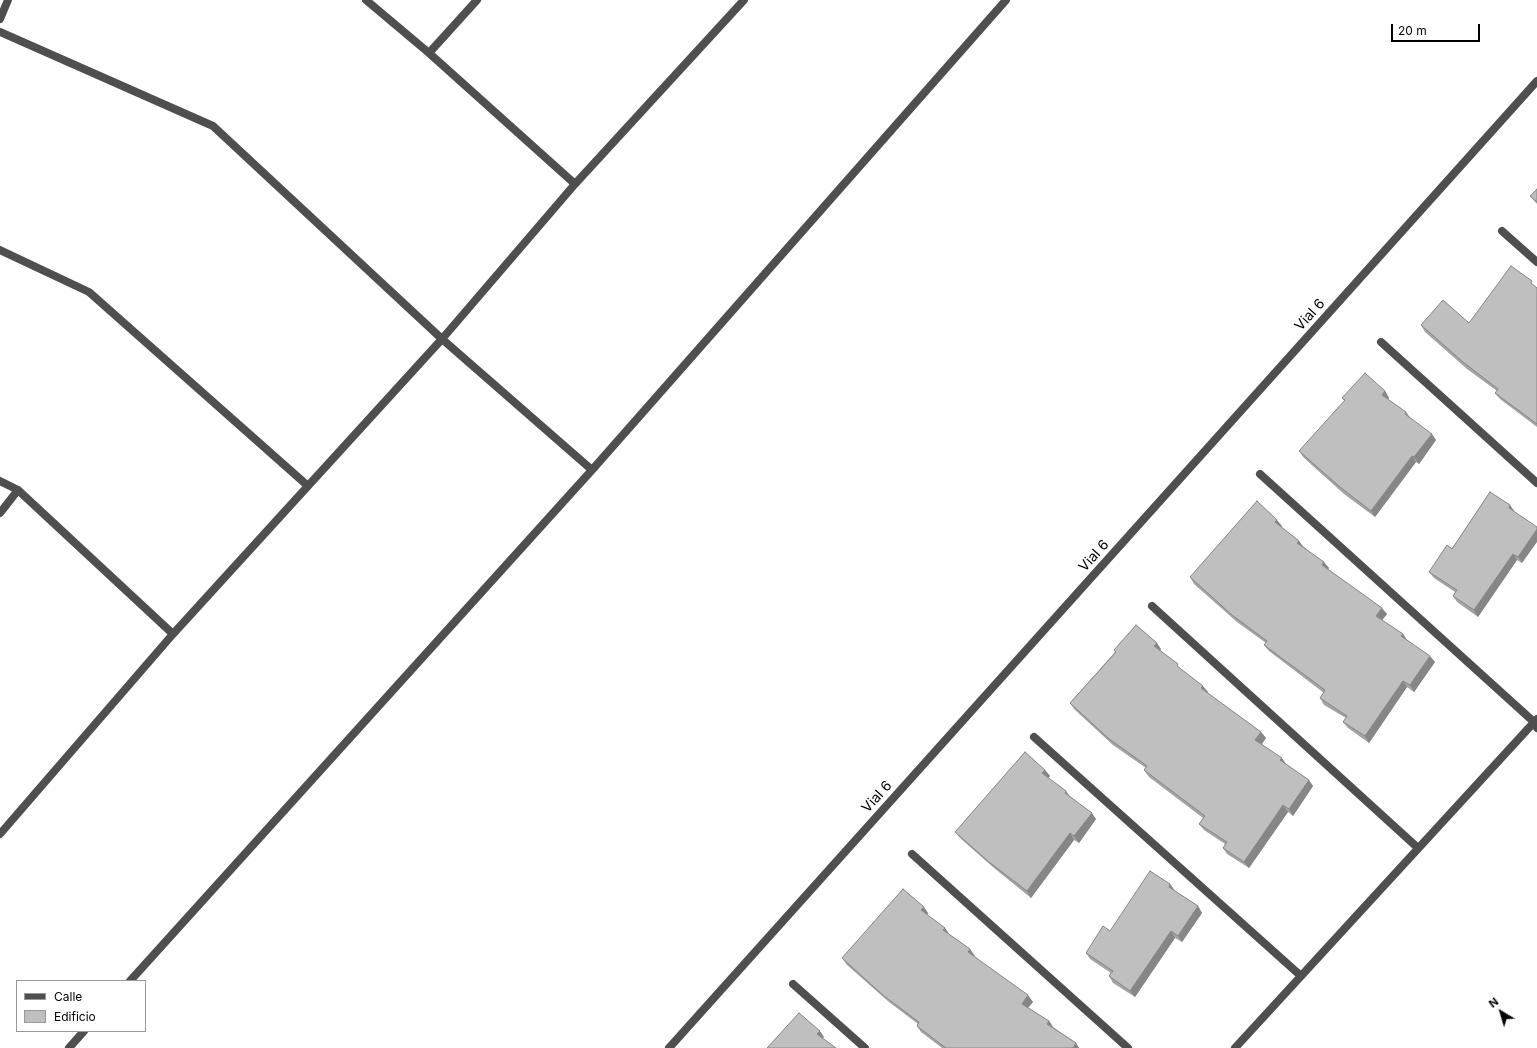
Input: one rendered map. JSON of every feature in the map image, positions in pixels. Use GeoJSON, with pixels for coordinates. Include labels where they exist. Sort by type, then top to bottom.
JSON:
{"type":"FeatureCollection","features":[{"type":"Feature","properties":{"kind":"street"},"geometry":{"type":"LineString","coordinates":[[0,18],[8,0]]}},
{"type":"Feature","properties":{"kind":"street"},"geometry":{"type":"LineString","coordinates":[[366,0],[429,53],[575,184]]}},
{"type":"Feature","properties":{"kind":"street"},"geometry":{"type":"LineString","coordinates":[[429,53],[477,0]]}},
{"type":"Feature","properties":{"kind":"street"},"geometry":{"type":"LineString","coordinates":[[0,834],[173,634],[442,339],[575,184],[744,0]]}},
{"type":"Feature","properties":{"kind":"street"},"geometry":{"type":"LineString","coordinates":[[131,980],[592,470],[1006,0]]}},
{"type":"Feature","properties":{"kind":"street"},"geometry":{"type":"LineString","coordinates":[[0,32],[213,126],[442,339],[592,470]]}},
{"type":"Feature","properties":{"kind":"street","name":"Vial 6"},"geometry":{"type":"LineString","coordinates":[[669,1048],[1537,81]]}},
{"type":"Feature","properties":{"kind":"street"},"geometry":{"type":"LineString","coordinates":[[1502,231],[1537,262]]}},
{"type":"Feature","properties":{"kind":"street"},"geometry":{"type":"LineString","coordinates":[[0,250],[89,292],[308,486]]}},
{"type":"Feature","properties":{"kind":"street"},"geometry":{"type":"LineString","coordinates":[[1381,342],[1537,483]]}},
{"type":"Feature","properties":{"kind":"street"},"geometry":{"type":"LineString","coordinates":[[1235,1048],[1418,848],[1536,723],[1260,474]]}},
{"type":"Feature","properties":{"kind":"street"},"geometry":{"type":"LineString","coordinates":[[0,481],[18,490],[173,634]]}},
{"type":"Feature","properties":{"kind":"street"},"geometry":{"type":"LineString","coordinates":[[0,513],[18,490]]}},
{"type":"Feature","properties":{"kind":"street"},"geometry":{"type":"LineString","coordinates":[[1152,606],[1418,848]]}},
{"type":"Feature","properties":{"kind":"street"},"geometry":{"type":"LineString","coordinates":[[1034,737],[1301,976]]}},
{"type":"Feature","properties":{"kind":"street"},"geometry":{"type":"LineString","coordinates":[[912,854],[1128,1048]]}},
{"type":"Feature","properties":{"kind":"street"},"geometry":{"type":"LineString","coordinates":[[793,984],[865,1048]]}},
{"type":"Feature","properties":{"kind":"street"},"geometry":{"type":"LineString","coordinates":[[69,1048],[83,1032]]}},
{"type":"Feature","properties":{"kind":"building"},"geometry":{"type":"Polygon","coordinates":[[[1537,189],[1537,202],[1530,196],[1537,189]]]}},
{"type":"Feature","properties":{"kind":"building"},"geometry":{"type":"Polygon","coordinates":[[[1511,266],[1532,281],[1531,283],[1537,288],[1537,424],[1495,393],[1498,389],[1463,362],[1421,325],[1443,300],[1469,323],[1511,266]]]}},
{"type":"Feature","properties":{"kind":"building"},"geometry":{"type":"Polygon","coordinates":[[[1365,373],[1385,391],[1382,395],[1406,412],[1405,414],[1432,434],[1414,457],[1412,456],[1371,511],[1340,487],[1299,451],[1345,400],[1342,398],[1365,373]]]}},
{"type":"Feature","properties":{"kind":"building"},"geometry":{"type":"Polygon","coordinates":[[[1490,492],[1510,505],[1509,508],[1537,527],[1537,529],[1518,557],[1513,554],[1474,610],[1453,596],[1457,590],[1429,572],[1447,545],[1452,549],[1490,492]]]}},
{"type":"Feature","properties":{"kind":"building"},"geometry":{"type":"Polygon","coordinates":[[[1257,501],[1277,520],[1275,522],[1299,541],[1297,543],[1324,562],[1322,565],[1382,608],[1376,616],[1403,634],[1401,636],[1430,656],[1410,685],[1403,681],[1365,736],[1343,722],[1347,716],[1320,698],[1325,690],[1264,645],[1267,641],[1232,615],[1190,577],[1257,501]]]}},
{"type":"Feature","properties":{"kind":"building"},"geometry":{"type":"Polygon","coordinates":[[[1136,625],[1157,643],[1154,646],[1178,664],[1177,666],[1203,686],[1201,688],[1261,732],[1255,740],[1282,758],[1280,760],[1309,780],[1289,809],[1283,805],[1244,862],[1223,848],[1227,842],[1199,824],[1205,816],[1144,770],[1147,766],[1108,738],[1070,703],[1116,652],[1114,650],[1136,625]]]}},
{"type":"Feature","properties":{"kind":"building"},"geometry":{"type":"Polygon","coordinates":[[[1025,752],[1045,770],[1042,773],[1066,791],[1065,793],[1092,813],[1074,836],[1070,833],[1027,891],[989,862],[955,832],[1025,752]]]}},
{"type":"Feature","properties":{"kind":"building"},"geometry":{"type":"Polygon","coordinates":[[[1150,871],[1170,884],[1169,887],[1198,906],[1178,936],[1171,931],[1130,991],[1109,976],[1113,971],[1086,953],[1103,926],[1110,931],[1150,871]]]}},
{"type":"Feature","properties":{"kind":"building"},"geometry":{"type":"Polygon","coordinates":[[[903,889],[924,907],[921,910],[945,928],[943,930],[970,949],[968,952],[1028,995],[1022,1004],[1049,1021],[1047,1024],[1076,1043],[1073,1048],[946,1048],[917,1026],[919,1022],[884,996],[842,958],[903,889]]]}},
{"type":"Feature","properties":{"kind":"building"},"geometry":{"type":"Polygon","coordinates":[[[799,1013],[820,1031],[817,1034],[836,1048],[767,1048],[799,1013]]]}}]}
